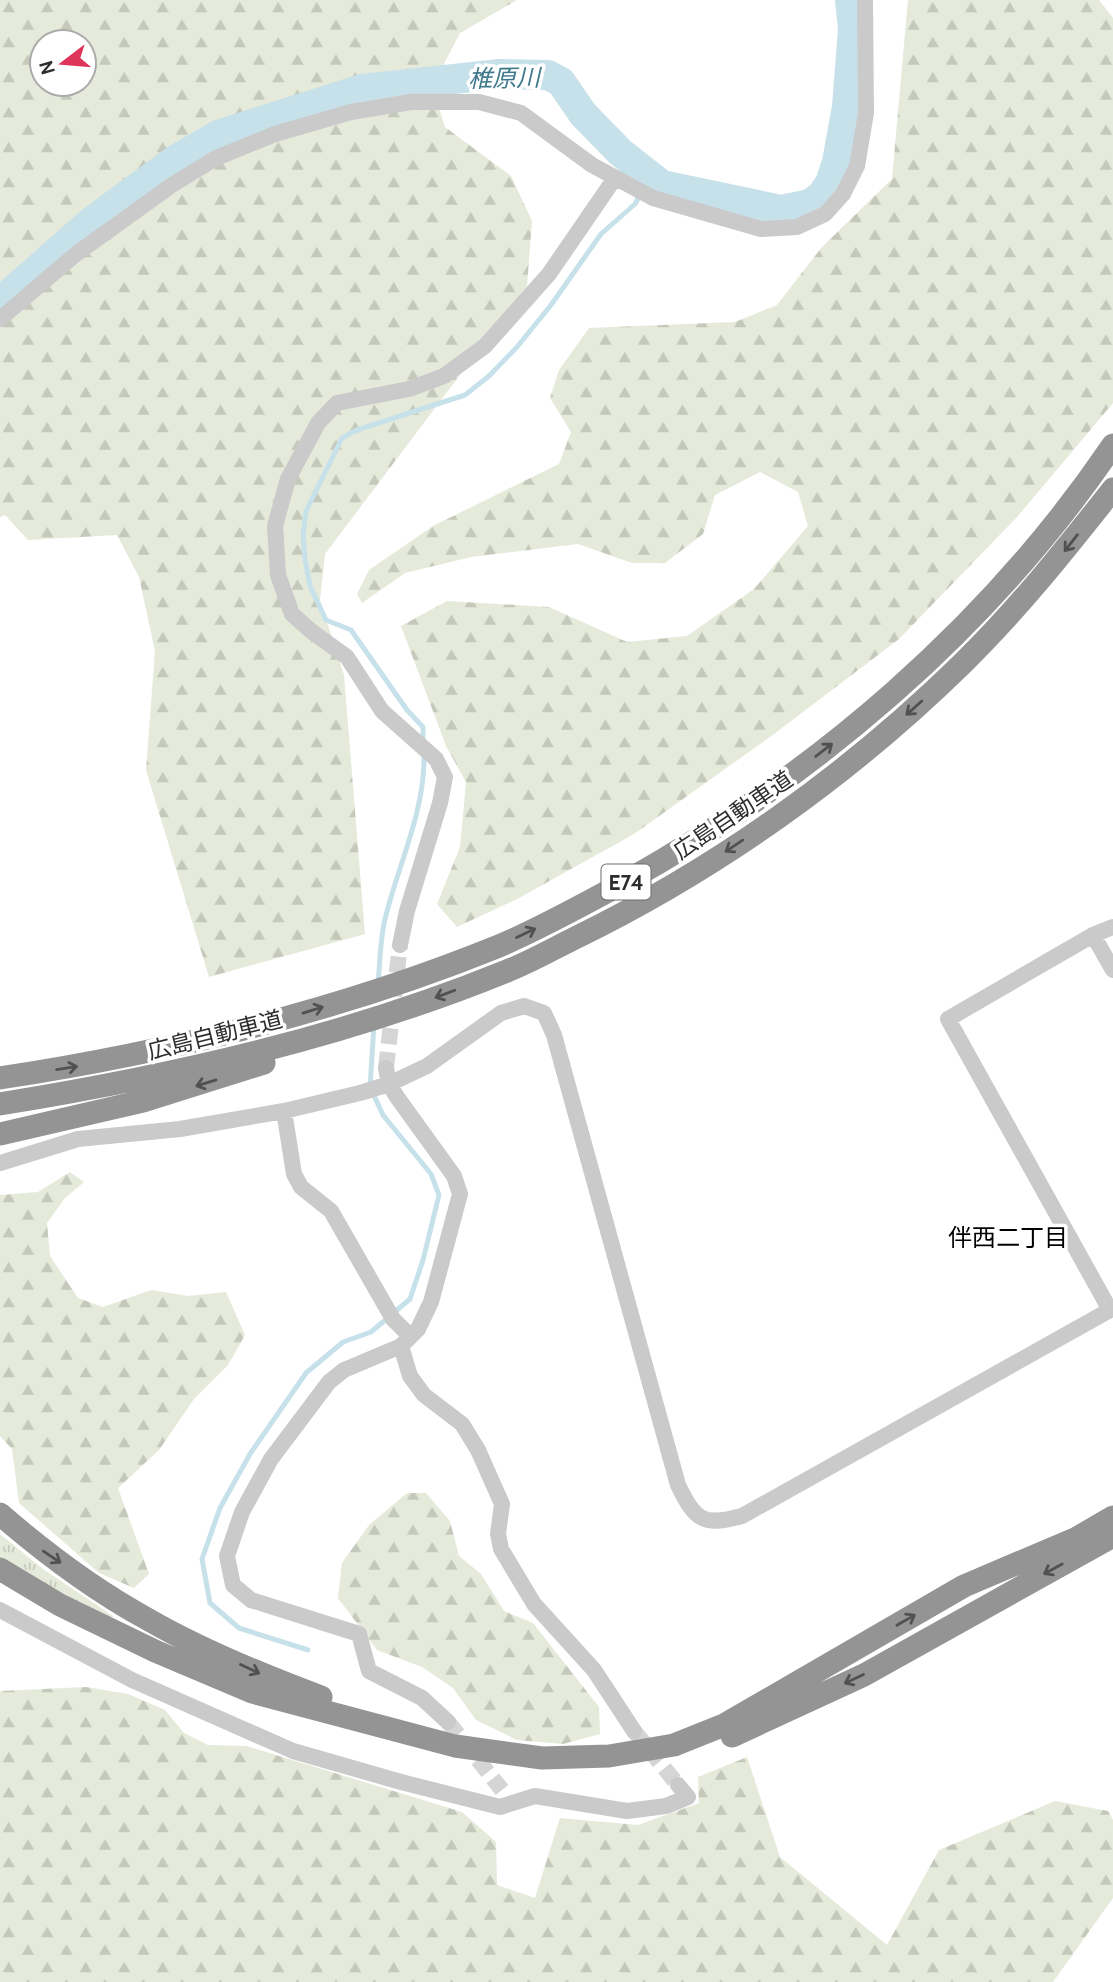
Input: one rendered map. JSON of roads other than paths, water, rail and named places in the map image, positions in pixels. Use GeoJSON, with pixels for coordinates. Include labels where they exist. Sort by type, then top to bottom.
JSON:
{"type":"FeatureCollection","features":[{"type":"Feature","properties":{"kind":"highway","name":"広島自動車道"},"geometry":{"type":"LineString","coordinates":[[0,1078],[77,1066],[179,1045],[286,1018],[402,983],[502,944],[597,898],[690,846],[778,786],[858,723],[948,642],[1032,552],[1113,445]]}},
{"type":"Feature","properties":{"kind":"highway","name":"広島自動車道"},"geometry":{"type":"LineString","coordinates":[[0,1104],[87,1090],[186,1069],[291,1043],[408,1009],[511,970],[610,921],[704,867],[792,807],[883,736],[963,663],[1043,577],[1113,489]]}},
{"type":"Feature","properties":{"kind":"highway"},"geometry":{"type":"LineString","coordinates":[[0,1134],[143,1101],[223,1078],[408,1009]]}},
{"type":"Feature","properties":{"kind":"highway"},"geometry":{"type":"LineString","coordinates":[[0,1514],[44,1552],[148,1620],[260,1674],[455,1746]]}},
{"type":"Feature","properties":{"kind":"highway"},"geometry":{"type":"LineString","coordinates":[[0,1569],[60,1605],[155,1651],[252,1692],[455,1746],[542,1758],[609,1756],[674,1745],[724,1725],[964,1586],[1077,1538],[1113,1517]]}},
{"type":"Feature","properties":{"kind":"highway"},"geometry":{"type":"LineString","coordinates":[[0,1585],[51,1615],[149,1664],[248,1706],[450,1761],[541,1772],[607,1770],[676,1757],[733,1735],[864,1675],[1113,1535]]}},
{"type":"Feature","properties":{"kind":"street"},"geometry":{"type":"LineString","coordinates":[[0,319],[76,254],[216,158],[275,134],[351,112],[411,102],[479,103],[521,113],[592,165],[642,192],[761,229],[797,227],[825,214],[843,194],[857,166],[866,113],[865,0]]}},
{"type":"Feature","properties":{"kind":"street"},"geometry":{"type":"LineString","coordinates":[[400,945],[445,777],[436,758],[382,710],[347,657],[292,614],[278,575],[275,526],[288,479],[318,423],[337,403],[409,389],[444,376],[485,346],[549,274],[615,178]]}},
{"type":"Feature","properties":{"kind":"street"},"geometry":{"type":"LineString","coordinates":[[0,1163],[78,1139],[180,1129],[284,1111],[360,1093],[388,1076],[427,1066],[501,1013],[524,1006],[544,1013],[554,1035],[678,1485],[690,1509],[703,1520],[720,1522],[742,1516],[1110,1310],[948,1019],[1093,935],[1113,928]]}},
{"type":"Feature","properties":{"kind":"street"},"geometry":{"type":"LineString","coordinates":[[1093,935],[1113,970]]}},
{"type":"Feature","properties":{"kind":"street"},"geometry":{"type":"LineString","coordinates":[[388,1076],[454,1176],[460,1194],[431,1302],[418,1329],[406,1341],[344,1370],[329,1382],[271,1459],[242,1512],[227,1556],[233,1585],[251,1600],[359,1634],[369,1671],[422,1698],[448,1722]]}},
{"type":"Feature","properties":{"kind":"street"},"geometry":{"type":"LineString","coordinates":[[284,1111],[294,1174],[301,1186],[331,1211],[406,1341],[411,1376],[424,1395],[462,1424],[478,1450],[502,1504],[498,1535],[501,1549],[534,1604],[594,1670],[634,1731]]}},
{"type":"Feature","properties":{"kind":"street"},"geometry":{"type":"LineString","coordinates":[[0,1610],[132,1680],[293,1751],[401,1782],[500,1807],[505,1797],[535,1796],[627,1811],[666,1806],[688,1797],[678,1785]]}},
{"type":"Feature","properties":{"kind":"waterway","name":"椎原川"},"geometry":{"type":"LineString","coordinates":[[0,302],[92,221],[175,160],[218,135],[362,89],[500,74],[548,75],[561,82],[583,114],[620,152],[662,185],[781,210],[810,204],[821,196],[830,183],[837,162],[847,107],[853,29],[850,0]]}},
{"type":"Feature","properties":{"kind":"waterway"},"geometry":{"type":"LineString","coordinates":[[423,742],[423,727],[407,710],[351,630],[326,620],[310,586],[305,559],[303,535],[306,511],[342,438],[357,430],[465,395],[489,376],[551,305],[601,234],[635,204],[650,176]]}},
{"type":"Feature","properties":{"kind":"waterway"},"geometry":{"type":"LineString","coordinates":[[378,984],[383,927],[416,818],[424,755]]}},
{"type":"Feature","properties":{"kind":"waterway"},"geometry":{"type":"LineString","coordinates":[[308,1650],[239,1628],[210,1603],[202,1559],[220,1508],[250,1454],[306,1373],[343,1342],[371,1332],[410,1299],[423,1260],[439,1195],[431,1174],[383,1115],[370,1087],[374,1025]]}},
{"type":"Feature","properties":{"kind":"tunnel"},"geometry":{"type":"LineString","coordinates":[[386,1068],[400,945]]}},
{"type":"Feature","properties":{"kind":"tunnel"},"geometry":{"type":"LineString","coordinates":[[448,1722],[502,1790]]}},
{"type":"Feature","properties":{"kind":"tunnel"},"geometry":{"type":"LineString","coordinates":[[634,1731],[678,1785]]}},
{"type":"Feature","properties":{"kind":"district","name":"伴西二丁目"},"geometry":{"type":"Point","coordinates":[1008,1237]}}]}
